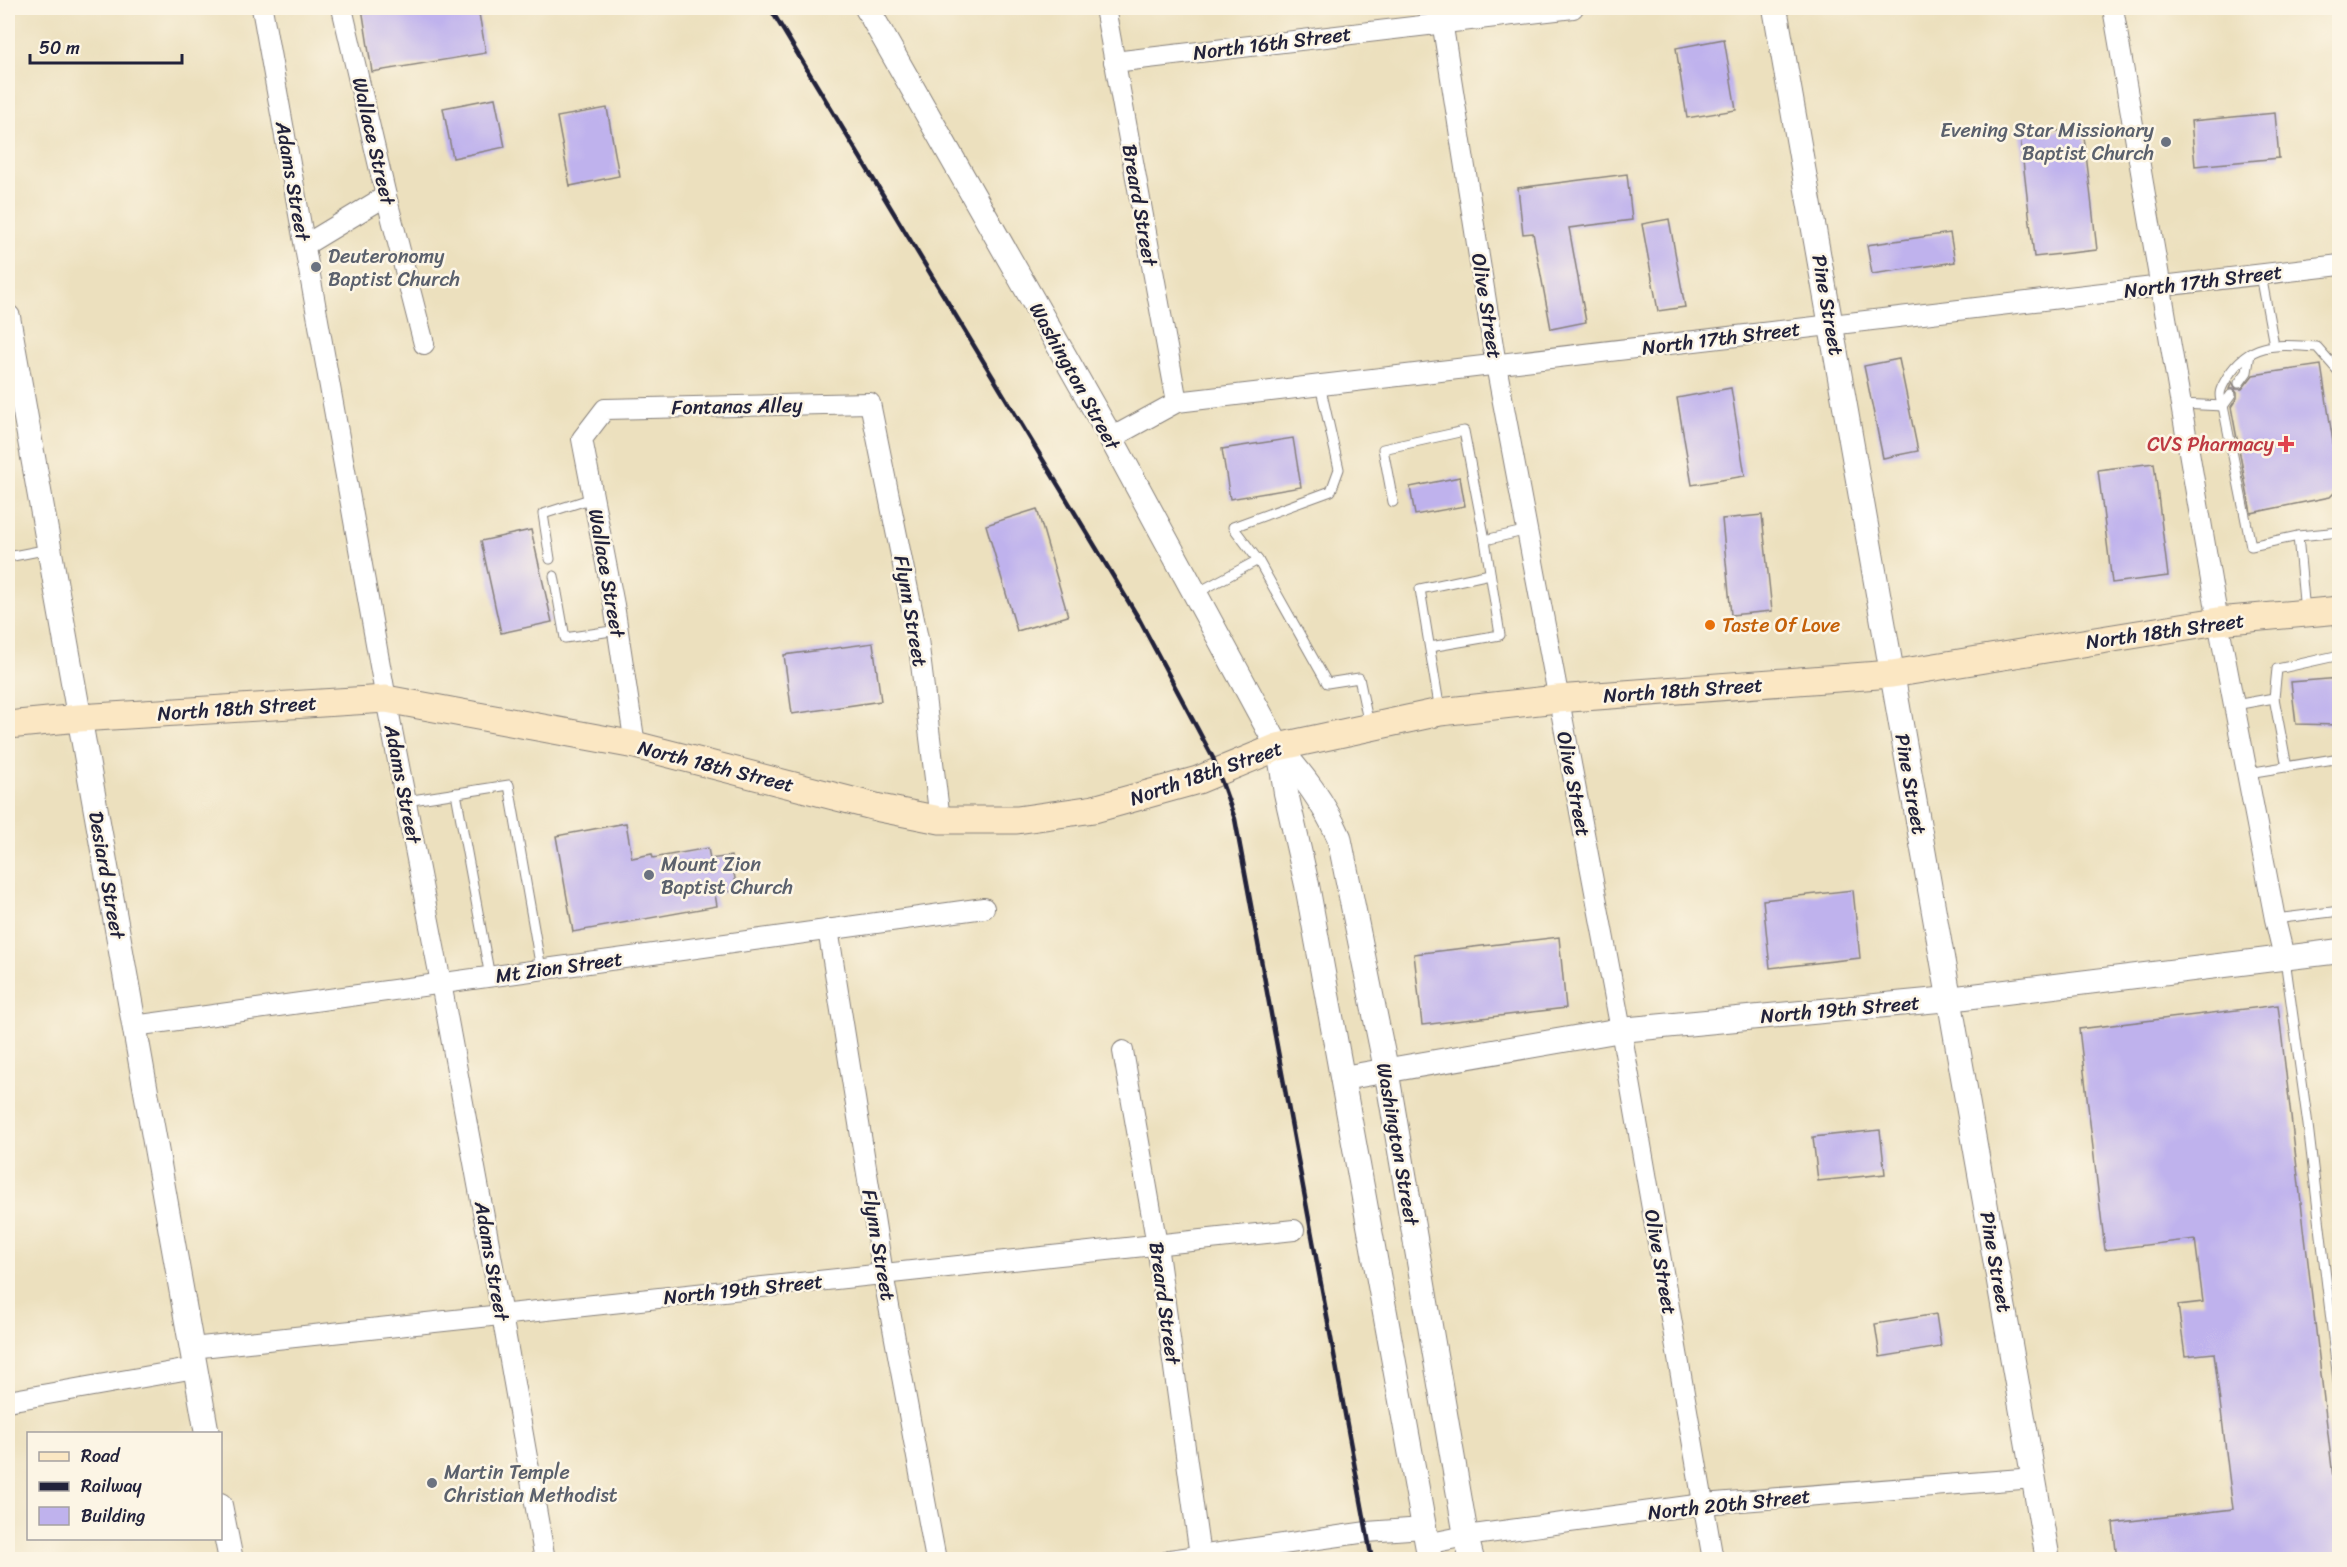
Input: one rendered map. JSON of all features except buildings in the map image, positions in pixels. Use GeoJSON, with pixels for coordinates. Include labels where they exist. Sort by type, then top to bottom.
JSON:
{"type":"FeatureCollection","features":[{"type":"Feature","properties":{"kind":"main road","name":"North 18th Street"},"geometry":{"type":"LineString","coordinates":[[8,726],[79,718],[386,699],[635,745],[880,808],[940,820],[1017,820],[1094,809],[1198,780],[1278,747],[1440,712],[1557,699],[1892,674],[2218,621],[2305,613],[2339,618]]}},
{"type":"Feature","properties":{"kind":"street","name":"Adams Street"},"geometry":{"type":"LineString","coordinates":[[262,8],[386,699],[502,1315],[544,1560]]}},
{"type":"Feature","properties":{"kind":"street","name":"Wallace Street"},"geometry":{"type":"LineString","coordinates":[[342,8],[386,196],[424,344]]}},
{"type":"Feature","properties":{"kind":"street","name":"Washington Street"},"geometry":{"type":"LineString","coordinates":[[867,8],[1111,438],[1278,747],[1311,785],[1326,809],[1339,837],[1386,1070],[1472,1560]]}},
{"type":"Feature","properties":{"kind":"street","name":"Breard Street"},"geometry":{"type":"LineString","coordinates":[[1105,8],[1177,402]]}},
{"type":"Feature","properties":{"kind":"street","name":"North 16th Street"},"geometry":{"type":"LineString","coordinates":[[1114,62],[1442,15],[1574,8]]}},
{"type":"Feature","properties":{"kind":"street","name":"Pine Street"},"geometry":{"type":"LineString","coordinates":[[1775,8],[2048,1560]]}},
{"type":"Feature","properties":{"kind":"street"},"geometry":{"type":"LineString","coordinates":[[2113,8],[2218,621],[2284,957]]}},
{"type":"Feature","properties":{"kind":"street","name":"Olive Street"},"geometry":{"type":"LineString","coordinates":[[1442,15],[1496,365],[1621,1030],[1713,1560]]}},
{"type":"Feature","properties":{"kind":"street"},"geometry":{"type":"LineString","coordinates":[[305,245],[386,196]]}},
{"type":"Feature","properties":{"kind":"street","name":"North 17th Street"},"geometry":{"type":"LineString","coordinates":[[1111,438],[1177,402],[2340,265]]}},
{"type":"Feature","properties":{"kind":"street","name":"Desiard Street"},"geometry":{"type":"LineString","coordinates":[[8,317],[207,1432]]}},
{"type":"Feature","properties":{"kind":"street","name":"Fontanas Alley"},"geometry":{"type":"LineString","coordinates":[[605,409],[870,403]]}},
{"type":"Feature","properties":{"kind":"street","name":"Flynn Street"},"geometry":{"type":"LineString","coordinates":[[870,403],[918,639],[940,820]]}},
{"type":"Feature","properties":{"kind":"street","name":"Wallace Street"},"geometry":{"type":"LineString","coordinates":[[605,409],[582,439],[618,630],[635,745]]}},
{"type":"Feature","properties":{"kind":"street","name":"Washington Street"},"geometry":{"type":"LineString","coordinates":[[1278,747],[1307,885],[1343,1078],[1426,1544]]}},
{"type":"Feature","properties":{"kind":"street","name":"Mt Zion Street"},"geometry":{"type":"LineString","coordinates":[[134,1026],[984,908]]}},
{"type":"Feature","properties":{"kind":"street","name":"Flynn Street"},"geometry":{"type":"LineString","coordinates":[[828,929],[883,1274],[936,1560]]}},
{"type":"Feature","properties":{"kind":"street","name":"North 19th Street"},"geometry":{"type":"LineString","coordinates":[[1343,1078],[1621,1030],[1949,999],[2340,951]]}},
{"type":"Feature","properties":{"kind":"street","name":"Breard Street"},"geometry":{"type":"LineString","coordinates":[[1123,1051],[1157,1245],[1200,1556]]}},
{"type":"Feature","properties":{"kind":"street","name":"North 19th Street"},"geometry":{"type":"LineString","coordinates":[[8,1401],[194,1358],[502,1315],[1294,1230]]}},
{"type":"Feature","properties":{"kind":"street","name":"North 20th Street"},"geometry":{"type":"LineString","coordinates":[[1170,1560],[1367,1532],[1426,1544],[1466,1536],[1703,1504],[2034,1478]]}},
{"type":"Feature","properties":{"kind":"street"},"geometry":{"type":"LineString","coordinates":[[222,1515],[231,1560]]}},
{"type":"Feature","properties":{"kind":"lane"},"geometry":{"type":"LineString","coordinates":[[2261,275],[2274,345]]}},
{"type":"Feature","properties":{"kind":"lane"},"geometry":{"type":"LineString","coordinates":[[2340,373],[2317,347],[2274,345],[2238,361],[2219,390],[2251,546],[2298,536],[2340,531]]}},
{"type":"Feature","properties":{"kind":"lane"},"geometry":{"type":"LineString","coordinates":[[2240,383],[2247,372],[2250,354]]}},
{"type":"Feature","properties":{"kind":"lane"},"geometry":{"type":"LineString","coordinates":[[1320,385],[1339,469],[1331,491],[1233,526],[1258,560],[1327,683],[1359,678],[1370,727]]}},
{"type":"Feature","properties":{"kind":"lane"},"geometry":{"type":"LineString","coordinates":[[2223,406],[2231,395]]}},
{"type":"Feature","properties":{"kind":"lane"},"geometry":{"type":"LineString","coordinates":[[2181,404],[2223,406]]}},
{"type":"Feature","properties":{"kind":"lane"},"geometry":{"type":"LineString","coordinates":[[1393,502],[1383,448],[1464,431],[1500,635],[1430,647]]}},
{"type":"Feature","properties":{"kind":"lane"},"geometry":{"type":"LineString","coordinates":[[550,559],[543,514],[593,498]]}},
{"type":"Feature","properties":{"kind":"lane"},"geometry":{"type":"LineString","coordinates":[[1485,540],[1528,530]]}},
{"type":"Feature","properties":{"kind":"lane"},"geometry":{"type":"LineString","coordinates":[[2298,536],[2305,613]]}},
{"type":"Feature","properties":{"kind":"lane"},"geometry":{"type":"LineString","coordinates":[[8,557],[49,549]]}},
{"type":"Feature","properties":{"kind":"lane"},"geometry":{"type":"LineString","coordinates":[[1195,594],[1258,560]]}},
{"type":"Feature","properties":{"kind":"lane"},"geometry":{"type":"LineString","coordinates":[[1440,712],[1420,589],[1490,574]]}},
{"type":"Feature","properties":{"kind":"lane"},"geometry":{"type":"LineString","coordinates":[[554,576],[565,638],[618,630]]}},
{"type":"Feature","properties":{"kind":"lane"},"geometry":{"type":"LineString","coordinates":[[2287,767],[2274,698],[2277,669],[2340,655]]}},
{"type":"Feature","properties":{"kind":"lane"},"geometry":{"type":"LineString","coordinates":[[2235,705],[2274,698]]}},
{"type":"Feature","properties":{"kind":"lane"},"geometry":{"type":"LineString","coordinates":[[2248,773],[2340,758]]}},
{"type":"Feature","properties":{"kind":"lane"},"geometry":{"type":"LineString","coordinates":[[406,801],[509,785],[541,969]]}},
{"type":"Feature","properties":{"kind":"lane"},"geometry":{"type":"LineString","coordinates":[[456,794],[490,977]]}},
{"type":"Feature","properties":{"kind":"lane"},"geometry":{"type":"LineString","coordinates":[[2275,919],[2340,911]]}},
{"type":"Feature","properties":{"kind":"lane"},"geometry":{"type":"LineString","coordinates":[[2284,957],[2308,1125],[2340,1397]]}},
{"type":"Feature","properties":{"kind":"railway"},"geometry":{"type":"LineString","coordinates":[[770,8],[1139,619],[1213,758],[1235,819],[1372,1560]]}},
{"type":"Feature","properties":{"kind":"place","name":"Evening Star Missionary Baptist Church"},"geometry":{"type":"Point","coordinates":[2166,142]}},
{"type":"Feature","properties":{"kind":"place","name":"Deuteronomy Baptist Church"},"geometry":{"type":"Point","coordinates":[316,267]}},
{"type":"Feature","properties":{"kind":"place","name":"CVS Pharmacy"},"geometry":{"type":"Point","coordinates":[2286,444]}},
{"type":"Feature","properties":{"kind":"place","name":"Taste Of Love"},"geometry":{"type":"Point","coordinates":[1710,625]}},
{"type":"Feature","properties":{"kind":"place","name":"Mount Zion Baptist Church"},"geometry":{"type":"Point","coordinates":[649,875]}},
{"type":"Feature","properties":{"kind":"place","name":"Martin Temple Christian Methodist"},"geometry":{"type":"Point","coordinates":[432,1483]}}]}
